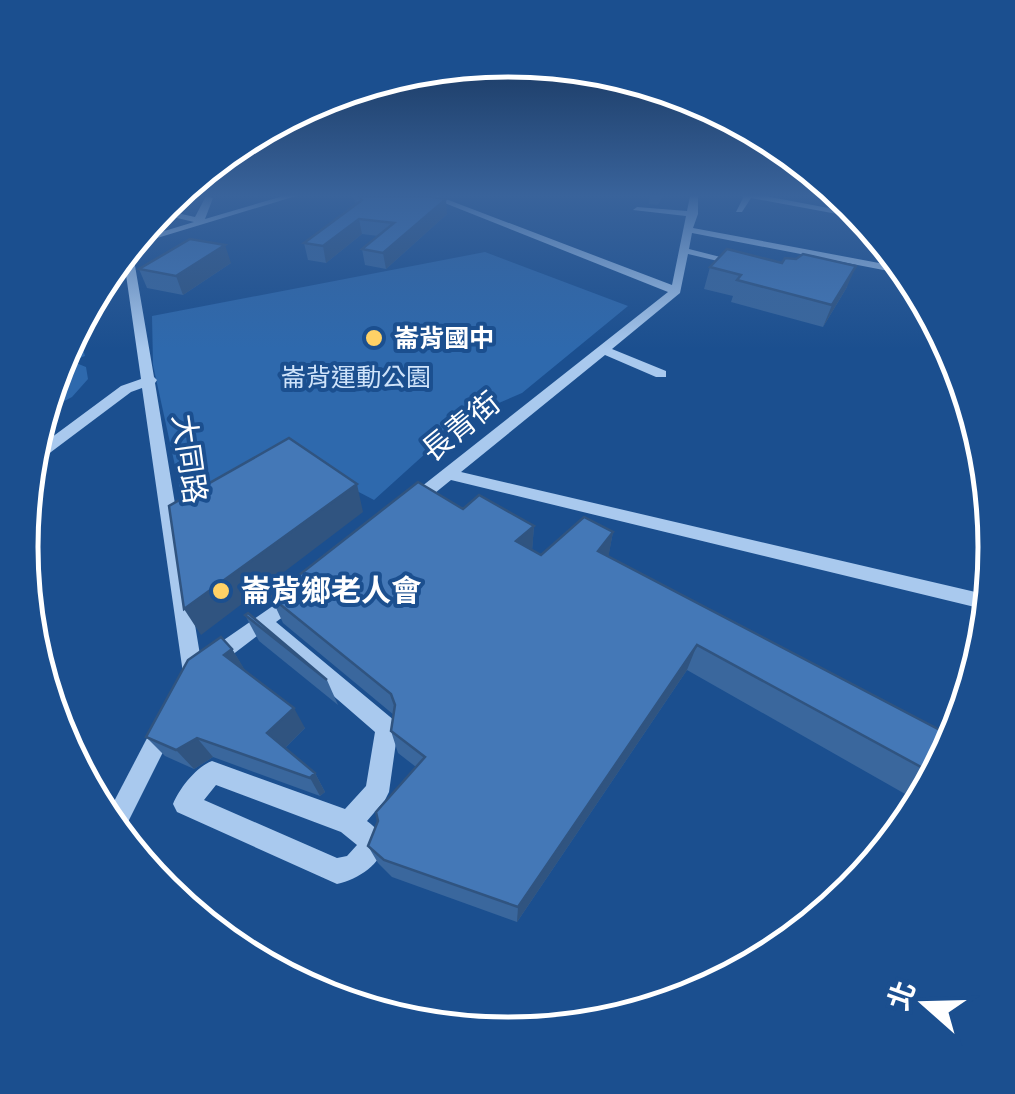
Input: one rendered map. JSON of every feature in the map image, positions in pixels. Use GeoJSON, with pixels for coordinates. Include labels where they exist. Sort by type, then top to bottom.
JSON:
{"type":"FeatureCollection","features":[{"type":"Feature","properties":{"kind":"street"},"geometry":{"type":"LineString","coordinates":[[563,247],[676,291],[687,247]]}},
{"type":"Feature","properties":{"kind":"street"},"geometry":{"type":"LineString","coordinates":[[815,247],[884,266]]}},
{"type":"Feature","properties":{"kind":"street"},"geometry":{"type":"LineString","coordinates":[[686,251],[754,266]]}},
{"type":"Feature","properties":{"kind":"street","name":"大同路"},"geometry":{"type":"LineString","coordinates":[[130,267],[193,673]]}},
{"type":"Feature","properties":{"kind":"street"},"geometry":{"type":"LineString","coordinates":[[852,274],[882,278],[888,273]]}},
{"type":"Feature","properties":{"kind":"street","name":"長青街"},"geometry":{"type":"LineString","coordinates":[[401,511],[676,291]]}},
{"type":"Feature","properties":{"kind":"street"},"geometry":{"type":"LineString","coordinates":[[602,348],[661,374]]}},
{"type":"Feature","properties":{"kind":"street"},"geometry":{"type":"LineString","coordinates":[[49,447],[126,389],[150,380]]}},
{"type":"Feature","properties":{"kind":"street"},"geometry":{"type":"LineString","coordinates":[[447,474],[974,600]]}},
{"type":"Feature","properties":{"kind":"street"},"geometry":{"type":"LineString","coordinates":[[121,813],[193,673],[309,586]]}},
{"type":"Feature","properties":{"kind":"street"},"geometry":{"type":"LineString","coordinates":[[263,623],[387,728],[376,792],[349,823]]}},
{"type":"Feature","properties":{"kind":"street"},"geometry":{"type":"LineString","coordinates":[[212,772],[349,823],[371,839],[369,852],[355,868],[337,871],[185,804],[212,772]]}},
{"type":"Feature","properties":{"kind":"green space","name":"崙背運動公園"},"geometry":{"type":"Polygon","coordinates":[[[485,252],[628,306],[522,393],[480,411],[461,434],[426,453],[374,500],[294,458],[188,525],[153,365],[152,316],[485,252]]]}},
{"type":"Feature","properties":{"kind":"green space"},"geometry":{"type":"Polygon","coordinates":[[[75,363],[86,367],[88,379],[72,397],[60,403],[75,363]]]}},
{"type":"Feature","properties":{"kind":"building"},"geometry":{"type":"Polygon","coordinates":[[[176,247],[222,247],[176,276],[139,269],[176,247]]]}},
{"type":"Feature","properties":{"kind":"building"},"geometry":{"type":"Polygon","coordinates":[[[364,247],[390,247],[383,253],[362,249],[364,247]]]}},
{"type":"Feature","properties":{"kind":"building"},"geometry":{"type":"Polygon","coordinates":[[[727,249],[782,263],[785,258],[796,259],[803,254],[856,266],[832,305],[737,280],[741,275],[710,267],[727,249]]]}},
{"type":"Feature","properties":{"kind":"building","name":"崙背鄉老人會"},"geometry":{"type":"Polygon","coordinates":[[[289,438],[357,484],[184,609],[169,506],[289,438]]]}},
{"type":"Feature","properties":{"kind":"building"},"geometry":{"type":"Polygon","coordinates":[[[418,482],[463,509],[479,495],[534,526],[516,541],[541,555],[584,517],[613,532],[598,551],[940,730],[922,768],[697,645],[518,907],[384,860],[368,846],[378,821],[376,812],[425,757],[391,731],[395,705],[391,694],[271,597],[418,482]]]}},
{"type":"Feature","properties":{"kind":"building"},"geometry":{"type":"Polygon","coordinates":[[[248,613],[327,680],[245,615],[248,613]]]}},
{"type":"Feature","properties":{"kind":"building"},"geometry":{"type":"Polygon","coordinates":[[[221,637],[232,649],[224,655],[294,708],[267,733],[315,773],[310,778],[197,738],[176,750],[146,737],[188,660],[221,637]]]}},
{"type":"Feature","properties":{"kind":"place","name":"崙背國中"},"geometry":{"type":"Point","coordinates":[374,338]}},
{"type":"Feature","properties":{"kind":"place","name":"崙背鄉老人會"},"geometry":{"type":"Point","coordinates":[221,591]}}]}
